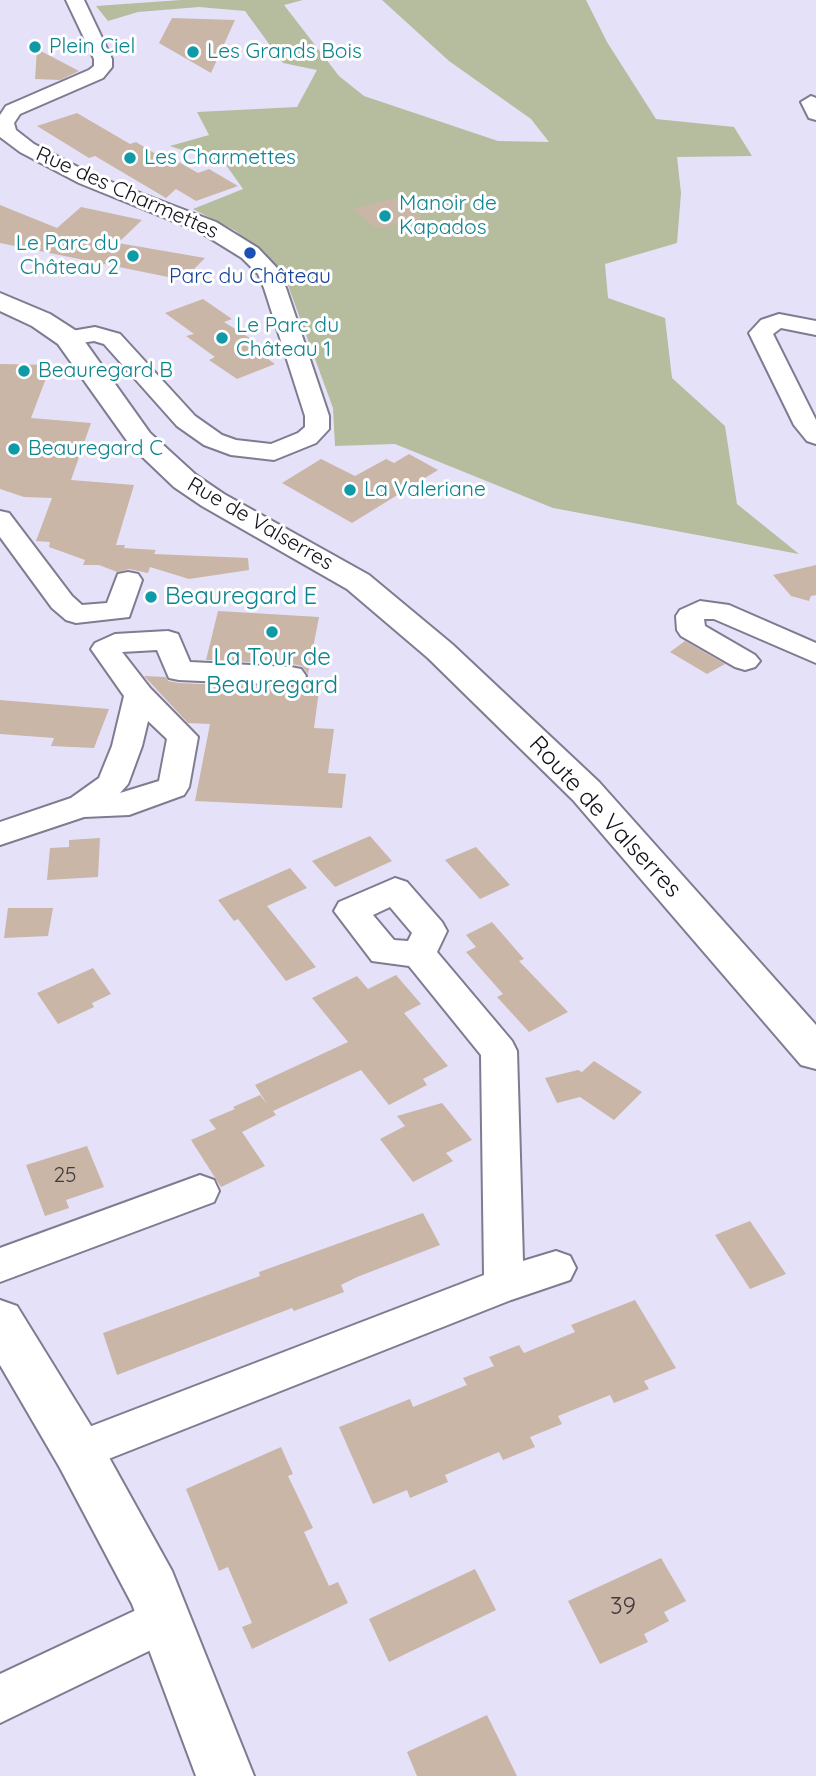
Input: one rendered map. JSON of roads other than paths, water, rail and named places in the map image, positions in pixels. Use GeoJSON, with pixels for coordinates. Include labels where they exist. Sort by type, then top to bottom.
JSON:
{"type":"FeatureCollection","features":[{"type":"Feature","properties":{"kind":"street","name":"Rue des Charmettes"},"geometry":{"type":"LineString","coordinates":[[68,338],[95,334],[112,339],[186,421],[214,440],[231,447],[274,452],[307,439],[317,429],[317,416],[275,288],[268,272],[250,253],[208,227],[86,179],[27,148],[7,133],[4,123],[13,110],[96,74],[103,67],[103,59],[75,0]]}},
{"type":"Feature","properties":{"kind":"street","name":"Rue de Valserres"},"geometry":{"type":"LineString","coordinates":[[0,301],[41,320],[68,338],[140,439],[185,481],[213,500],[314,555],[378,597]]}},
{"type":"Feature","properties":{"kind":"street"},"geometry":{"type":"LineString","coordinates":[[816,328],[779,321],[769,325],[761,333],[806,425],[816,436]]}},
{"type":"Feature","properties":{"kind":"street"},"geometry":{"type":"LineString","coordinates":[[0,519],[62,602],[76,614],[119,611],[128,580]]}},
{"type":"Feature","properties":{"kind":"street","name":"Route de Valserres"},"geometry":{"type":"LineString","coordinates":[[378,597],[469,678],[586,791],[816,1053]]}},
{"type":"Feature","properties":{"kind":"street"},"geometry":{"type":"LineString","coordinates":[[745,661],[691,630],[690,617],[700,610],[719,611],[816,654]]}},
{"type":"Feature","properties":{"kind":"street"},"geometry":{"type":"LineString","coordinates":[[0,834],[82,807],[130,804],[173,787],[183,737],[139,695],[106,649],[115,643],[168,640],[179,671],[291,676]]}},
{"type":"Feature","properties":{"kind":"street"},"geometry":{"type":"LineString","coordinates":[[82,807],[112,783],[127,746],[139,695]]}},
{"type":"Feature","properties":{"kind":"street"},"geometry":{"type":"LineString","coordinates":[[419,954],[499,1051],[504,1285]]}},
{"type":"Feature","properties":{"kind":"street"},"geometry":{"type":"LineString","coordinates":[[0,1265],[200,1191]]}},
{"type":"Feature","properties":{"kind":"street"},"geometry":{"type":"LineString","coordinates":[[78,1451],[504,1285],[556,1268]]}},
{"type":"Feature","properties":{"kind":"street"},"geometry":{"type":"LineString","coordinates":[[0,1321],[78,1451],[153,1590],[225,1776]]}},
{"type":"Feature","properties":{"kind":"street"},"geometry":{"type":"LineString","coordinates":[[0,1699],[166,1619]]}},
{"type":"Feature","properties":{"kind":"place","name":"Plein Ciel"},"geometry":{"type":"Point","coordinates":[35,47]}},
{"type":"Feature","properties":{"kind":"place","name":"Les Grands Bois"},"geometry":{"type":"Point","coordinates":[193,52]}},
{"type":"Feature","properties":{"kind":"place","name":"Les Charmettes"},"geometry":{"type":"Point","coordinates":[130,158]}},
{"type":"Feature","properties":{"kind":"place","name":"Manoir de Kapados"},"geometry":{"type":"Point","coordinates":[385,216]}},
{"type":"Feature","properties":{"kind":"place","name":"Parc du Château"},"geometry":{"type":"Point","coordinates":[250,253]}},
{"type":"Feature","properties":{"kind":"place","name":"Le Parc du Château 2"},"geometry":{"type":"Point","coordinates":[133,256]}},
{"type":"Feature","properties":{"kind":"place","name":"Le Parc du Château 1"},"geometry":{"type":"Point","coordinates":[222,338]}},
{"type":"Feature","properties":{"kind":"place","name":"Beauregard B"},"geometry":{"type":"Point","coordinates":[24,371]}},
{"type":"Feature","properties":{"kind":"place","name":"Beauregard C"},"geometry":{"type":"Point","coordinates":[14,449]}},
{"type":"Feature","properties":{"kind":"place","name":"La Valeriane"},"geometry":{"type":"Point","coordinates":[350,490]}},
{"type":"Feature","properties":{"kind":"place","name":"Beauregard E"},"geometry":{"type":"Point","coordinates":[151,597]}},
{"type":"Feature","properties":{"kind":"place","name":"La Tour de Beauregard"},"geometry":{"type":"Point","coordinates":[272,632]}}]}
